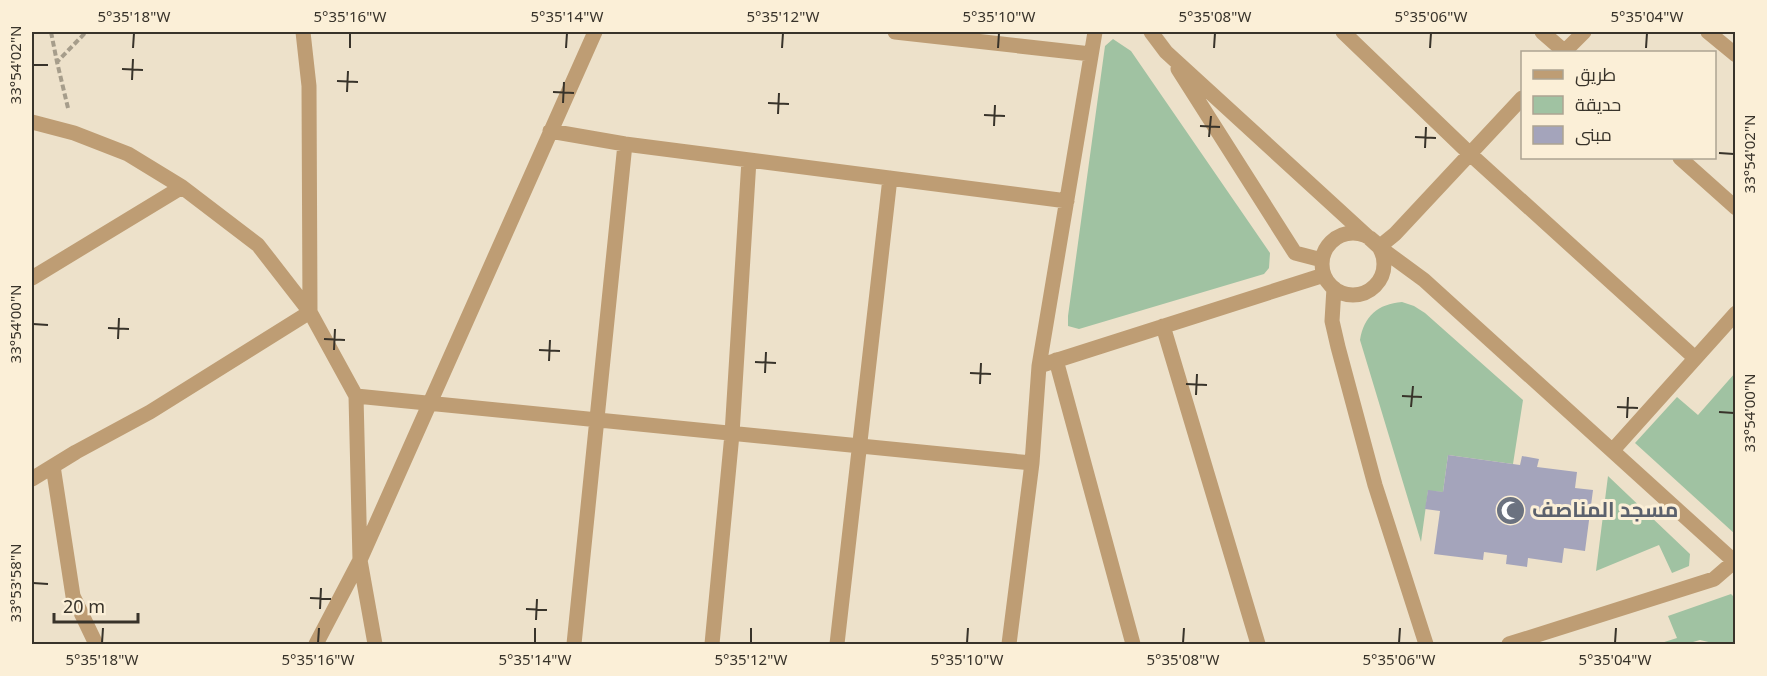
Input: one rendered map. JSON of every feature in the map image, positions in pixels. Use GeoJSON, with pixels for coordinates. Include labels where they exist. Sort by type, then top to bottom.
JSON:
{"type":"FeatureCollection","features":[{"type":"Feature","properties":{"kind":"street"},"geometry":{"type":"LineString","coordinates":[[303,32],[309,86],[310,312]]}},
{"type":"Feature","properties":{"kind":"street"},"geometry":{"type":"LineString","coordinates":[[316,645],[360,560],[595,32]]}},
{"type":"Feature","properties":{"kind":"street"},"geometry":{"type":"LineString","coordinates":[[895,32],[1091,54]]}},
{"type":"Feature","properties":{"kind":"street"},"geometry":{"type":"LineString","coordinates":[[1009,645],[1032,464],[1039,366],[1095,32]]}},
{"type":"Feature","properties":{"kind":"street"},"geometry":{"type":"LineString","coordinates":[[1151,32],[1295,253],[1323,267],[1334,288],[1332,321],[1338,346],[1376,485],[1426,645]]}},
{"type":"Feature","properties":{"kind":"street"},"geometry":{"type":"LineString","coordinates":[[1343,32],[1470,154],[1695,358]]}},
{"type":"Feature","properties":{"kind":"street"},"geometry":{"type":"LineString","coordinates":[[1542,32],[1564,51]]}},
{"type":"Feature","properties":{"kind":"street"},"geometry":{"type":"LineString","coordinates":[[1566,51],[1584,32]]}},
{"type":"Feature","properties":{"kind":"street"},"geometry":{"type":"LineString","coordinates":[[1708,32],[1736,55]]}},
{"type":"Feature","properties":{"kind":"street"},"geometry":{"type":"LineString","coordinates":[[1166,52],[1379,247],[1384,270],[1373,288],[1353,295],[1334,288]]}},
{"type":"Feature","properties":{"kind":"street"},"geometry":{"type":"LineString","coordinates":[[1379,247],[1395,234],[1521,99]]}},
{"type":"Feature","properties":{"kind":"street"},"geometry":{"type":"LineString","coordinates":[[32,122],[74,133],[128,154],[182,188],[258,245],[310,312],[356,396],[360,560],[375,645]]}},
{"type":"Feature","properties":{"kind":"street"},"geometry":{"type":"LineString","coordinates":[[550,131],[625,144],[1067,201]]}},
{"type":"Feature","properties":{"kind":"street"},"geometry":{"type":"LineString","coordinates":[[574,645],[595,420],[625,144]]}},
{"type":"Feature","properties":{"kind":"street"},"geometry":{"type":"LineString","coordinates":[[1681,159],[1736,208]]}},
{"type":"Feature","properties":{"kind":"street"},"geometry":{"type":"LineString","coordinates":[[712,645],[732,434],[749,160]]}},
{"type":"Feature","properties":{"kind":"street"},"geometry":{"type":"LineString","coordinates":[[837,645],[890,178]]}},
{"type":"Feature","properties":{"kind":"street"},"geometry":{"type":"LineString","coordinates":[[32,278],[182,188]]}},
{"type":"Feature","properties":{"kind":"street"},"geometry":{"type":"LineString","coordinates":[[1323,267],[1331,243],[1348,234],[1367,237],[1424,280],[1735,562],[1714,579],[1509,645]]}},
{"type":"Feature","properties":{"kind":"street"},"geometry":{"type":"LineString","coordinates":[[1039,366],[1163,326],[1323,267]]}},
{"type":"Feature","properties":{"kind":"street"},"geometry":{"type":"LineString","coordinates":[[32,479],[150,412],[310,312]]}},
{"type":"Feature","properties":{"kind":"street"},"geometry":{"type":"LineString","coordinates":[[1613,450],[1736,313]]}},
{"type":"Feature","properties":{"kind":"street"},"geometry":{"type":"LineString","coordinates":[[1163,326],[1258,645]]}},
{"type":"Feature","properties":{"kind":"street"},"geometry":{"type":"LineString","coordinates":[[1056,360],[1133,645]]}},
{"type":"Feature","properties":{"kind":"street"},"geometry":{"type":"LineString","coordinates":[[356,396],[1032,464]]}},
{"type":"Feature","properties":{"kind":"street"},"geometry":{"type":"LineString","coordinates":[[53,466],[73,596],[96,645]]}},
{"type":"Feature","properties":{"kind":"path"},"geometry":{"type":"LineString","coordinates":[[51,32],[74,133]]}},
{"type":"Feature","properties":{"kind":"path"},"geometry":{"type":"LineString","coordinates":[[57,62],[86,32]]}},
{"type":"Feature","properties":{"kind":"green space"},"geometry":{"type":"Polygon","coordinates":[[[1113,39],[1131,51],[1270,253],[1269,268],[1264,274],[1079,329],[1068,326],[1068,316],[1105,46],[1113,39]]]}},
{"type":"Feature","properties":{"kind":"green space"},"geometry":{"type":"Polygon","coordinates":[[[1402,302],[1425,313],[1523,400],[1513,464],[1448,455],[1443,492],[1428,491],[1421,542],[1360,340],[1365,324],[1374,313],[1386,305],[1402,302]]]}},
{"type":"Feature","properties":{"kind":"green space"},"geometry":{"type":"Polygon","coordinates":[[[1735,373],[1735,534],[1635,443],[1677,397],[1698,415],[1735,373]]]}},
{"type":"Feature","properties":{"kind":"green space"},"geometry":{"type":"Polygon","coordinates":[[[1608,476],[1690,554],[1689,566],[1672,573],[1659,545],[1596,571],[1608,476]]]}},
{"type":"Feature","properties":{"kind":"green space"},"geometry":{"type":"Polygon","coordinates":[[[1731,594],[1735,598],[1735,644],[1717,644],[1700,640],[1686,644],[1658,644],[1677,638],[1668,616],[1731,594]]]}},
{"type":"Feature","properties":{"kind":"building","name":"مسجد المناصف"},"geometry":{"type":"Polygon","coordinates":[[[1448,455],[1520,465],[1522,456],[1539,459],[1537,467],[1577,472],[1575,488],[1593,490],[1585,551],[1564,548],[1562,563],[1528,558],[1527,567],[1506,564],[1507,555],[1484,552],[1483,560],[1434,554],[1440,511],[1425,509],[1428,490],[1443,492],[1448,455]]]}},
{"type":"Feature","properties":{"kind":"place","name":"مسجد المناصف"},"geometry":{"type":"Point","coordinates":[1511,510]}}]}
